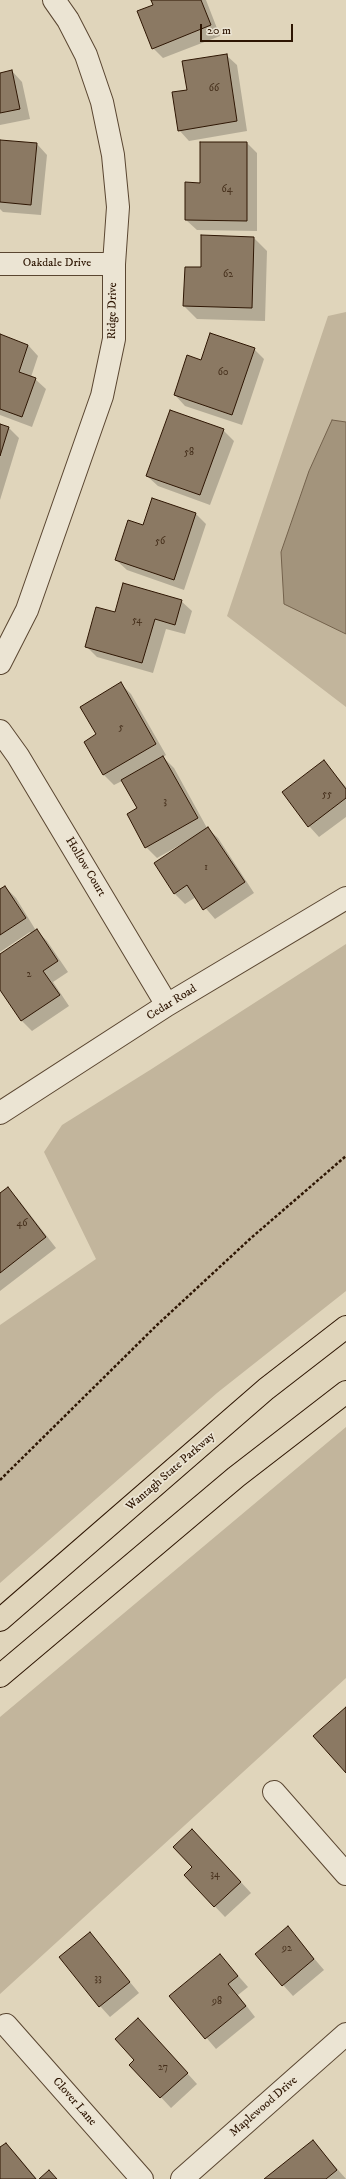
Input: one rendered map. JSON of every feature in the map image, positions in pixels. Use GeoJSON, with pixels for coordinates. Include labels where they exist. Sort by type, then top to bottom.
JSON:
{"type":"FeatureCollection","features":[{"type":"Feature","properties":{"kind":"highway","name":"Wantagh State Parkway"},"geometry":{"type":"LineString","coordinates":[[0,1620],[266,1389],[346,1327]]}},
{"type":"Feature","properties":{"kind":"highway"},"geometry":{"type":"LineString","coordinates":[[0,1676],[236,1478],[346,1392]]}},
{"type":"Feature","properties":{"kind":"street","name":"Ridge Drive"},"geometry":{"type":"LineString","coordinates":[[0,663],[28,610],[102,396],[114,339],[114,264],[118,207],[113,155],[102,102],[86,55],[68,20],[54,0]]}},
{"type":"Feature","properties":{"kind":"street","name":"Oakdale Drive"},"geometry":{"type":"LineString","coordinates":[[0,264],[114,264]]}},
{"type":"Feature","properties":{"kind":"street","name":"Hollow Court"},"geometry":{"type":"LineString","coordinates":[[0,730],[18,756],[167,1005]]}},
{"type":"Feature","properties":{"kind":"street","name":"Cedar Road"},"geometry":{"type":"LineString","coordinates":[[0,1113],[167,1005],[346,898]]}},
{"type":"Feature","properties":{"kind":"street"},"geometry":{"type":"LineString","coordinates":[[274,1792],[346,1874]]}},
{"type":"Feature","properties":{"kind":"street","name":"Clover Lane"},"geometry":{"type":"LineString","coordinates":[[6,2024],[142,2179]]}},
{"type":"Feature","properties":{"kind":"street","name":"Maplewood Drive"},"geometry":{"type":"LineString","coordinates":[[182,2179],[346,2034]]}},
{"type":"Feature","properties":{"kind":"path"},"geometry":{"type":"LineString","coordinates":[[0,1480],[157,1325],[251,1238],[346,1156]]}},
{"type":"Feature","properties":{"kind":"shaded area"},"geometry":{"type":"Polygon","coordinates":[[[346,312],[346,707],[227,616],[328,316],[346,312]]]}},
{"type":"Feature","properties":{"kind":"shaded area"},"geometry":{"type":"Polygon","coordinates":[[[332,420],[346,422],[346,634],[284,604],[281,552],[309,471],[332,420]]]}},
{"type":"Feature","properties":{"kind":"shaded area"},"geometry":{"type":"Polygon","coordinates":[[[346,944],[346,1291],[217,1393],[0,1583],[0,1325],[96,1259],[44,1152],[62,1125],[346,944]]]}},
{"type":"Feature","properties":{"kind":"shaded area"},"geometry":{"type":"Polygon","coordinates":[[[346,1427],[346,1678],[0,1994],[0,1717],[346,1427]]]}},
{"type":"Feature","properties":{"kind":"building"},"geometry":{"type":"Polygon","coordinates":[[[151,0],[201,0],[211,25],[152,49],[137,11],[153,5],[151,0]]]}},
{"type":"Feature","properties":{"kind":"building"},"geometry":{"type":"Polygon","coordinates":[[[227,54],[237,121],[178,131],[172,92],[187,90],[182,61],[227,54]]]}},
{"type":"Feature","properties":{"kind":"building"},"geometry":{"type":"Polygon","coordinates":[[[12,70],[20,109],[0,113],[0,73],[12,70]]]}},
{"type":"Feature","properties":{"kind":"building"},"geometry":{"type":"Polygon","coordinates":[[[0,140],[37,143],[31,205],[0,202],[0,140]]]}},
{"type":"Feature","properties":{"kind":"building"},"geometry":{"type":"Polygon","coordinates":[[[200,142],[247,142],[247,221],[185,220],[185,182],[200,183],[200,142]]]}},
{"type":"Feature","properties":{"kind":"building"},"geometry":{"type":"Polygon","coordinates":[[[201,235],[254,237],[252,308],[183,306],[185,267],[201,267],[201,235]]]}},
{"type":"Feature","properties":{"kind":"building"},"geometry":{"type":"Polygon","coordinates":[[[210,333],[255,348],[232,415],[174,395],[187,355],[201,360],[210,333]]]}},
{"type":"Feature","properties":{"kind":"building"},"geometry":{"type":"Polygon","coordinates":[[[0,334],[28,345],[19,372],[36,378],[22,417],[0,409],[0,334]]]}},
{"type":"Feature","properties":{"kind":"building"},"geometry":{"type":"Polygon","coordinates":[[[170,410],[224,429],[200,495],[146,476],[170,410]]]}},
{"type":"Feature","properties":{"kind":"building"},"geometry":{"type":"Polygon","coordinates":[[[0,424],[9,427],[0,456],[0,424]]]}},
{"type":"Feature","properties":{"kind":"building"},"geometry":{"type":"Polygon","coordinates":[[[152,498],[196,513],[174,580],[115,560],[128,520],[143,525],[152,498]]]}},
{"type":"Feature","properties":{"kind":"building"},"geometry":{"type":"Polygon","coordinates":[[[123,583],[182,600],[175,625],[155,619],[142,663],[85,647],[96,607],[115,612],[123,583]]]}},
{"type":"Feature","properties":{"kind":"building"},"geometry":{"type":"Polygon","coordinates":[[[121,682],[156,744],[103,775],[84,742],[96,734],[80,707],[121,682]]]}},
{"type":"Feature","properties":{"kind":"building"},"geometry":{"type":"Polygon","coordinates":[[[163,756],[198,818],[145,848],[127,814],[137,808],[121,780],[163,756]]]}},
{"type":"Feature","properties":{"kind":"building"},"geometry":{"type":"Polygon","coordinates":[[[324,760],[346,789],[346,798],[308,827],[282,792],[324,760]]]}},
{"type":"Feature","properties":{"kind":"building"},"geometry":{"type":"Polygon","coordinates":[[[208,827],[245,882],[203,910],[187,885],[174,894],[154,863],[208,827]]]}},
{"type":"Feature","properties":{"kind":"building"},"geometry":{"type":"Polygon","coordinates":[[[5,886],[26,918],[0,935],[0,889],[5,886]]]}},
{"type":"Feature","properties":{"kind":"building"},"geometry":{"type":"Polygon","coordinates":[[[37,929],[58,961],[43,971],[60,995],[21,1021],[0,990],[0,954],[37,929]]]}},
{"type":"Feature","properties":{"kind":"building"},"geometry":{"type":"Polygon","coordinates":[[[8,1187],[46,1237],[0,1273],[0,1193],[8,1187]]]}},
{"type":"Feature","properties":{"kind":"building"},"geometry":{"type":"Polygon","coordinates":[[[346,1707],[346,1773],[313,1736],[346,1707]]]}},
{"type":"Feature","properties":{"kind":"building"},"geometry":{"type":"Polygon","coordinates":[[[192,1829],[241,1882],[214,1907],[184,1875],[192,1867],[173,1847],[192,1829]]]}},
{"type":"Feature","properties":{"kind":"building"},"geometry":{"type":"Polygon","coordinates":[[[288,1926],[314,1959],[282,1986],[255,1954],[288,1926]]]}},
{"type":"Feature","properties":{"kind":"building"},"geometry":{"type":"Polygon","coordinates":[[[90,1932],[130,1982],[99,2007],[59,1957],[90,1932]]]}},
{"type":"Feature","properties":{"kind":"building"},"geometry":{"type":"Polygon","coordinates":[[[220,1954],[238,1976],[228,1984],[246,2006],[205,2039],[169,1996],[220,1954]]]}},
{"type":"Feature","properties":{"kind":"building"},"geometry":{"type":"Polygon","coordinates":[[[138,2018],[188,2073],[160,2098],[129,2065],[134,2060],[115,2039],[138,2018]]]}},
{"type":"Feature","properties":{"kind":"building"},"geometry":{"type":"Polygon","coordinates":[[[313,2140],[337,2170],[326,2179],[264,2179],[313,2140]]]}},
{"type":"Feature","properties":{"kind":"building"},"geometry":{"type":"Polygon","coordinates":[[[6,2143],[36,2179],[0,2179],[0,2147],[6,2143]]]}},
{"type":"Feature","properties":{"kind":"building"},"geometry":{"type":"Polygon","coordinates":[[[49,2170],[57,2179],[39,2179],[49,2170]]]}}]}
